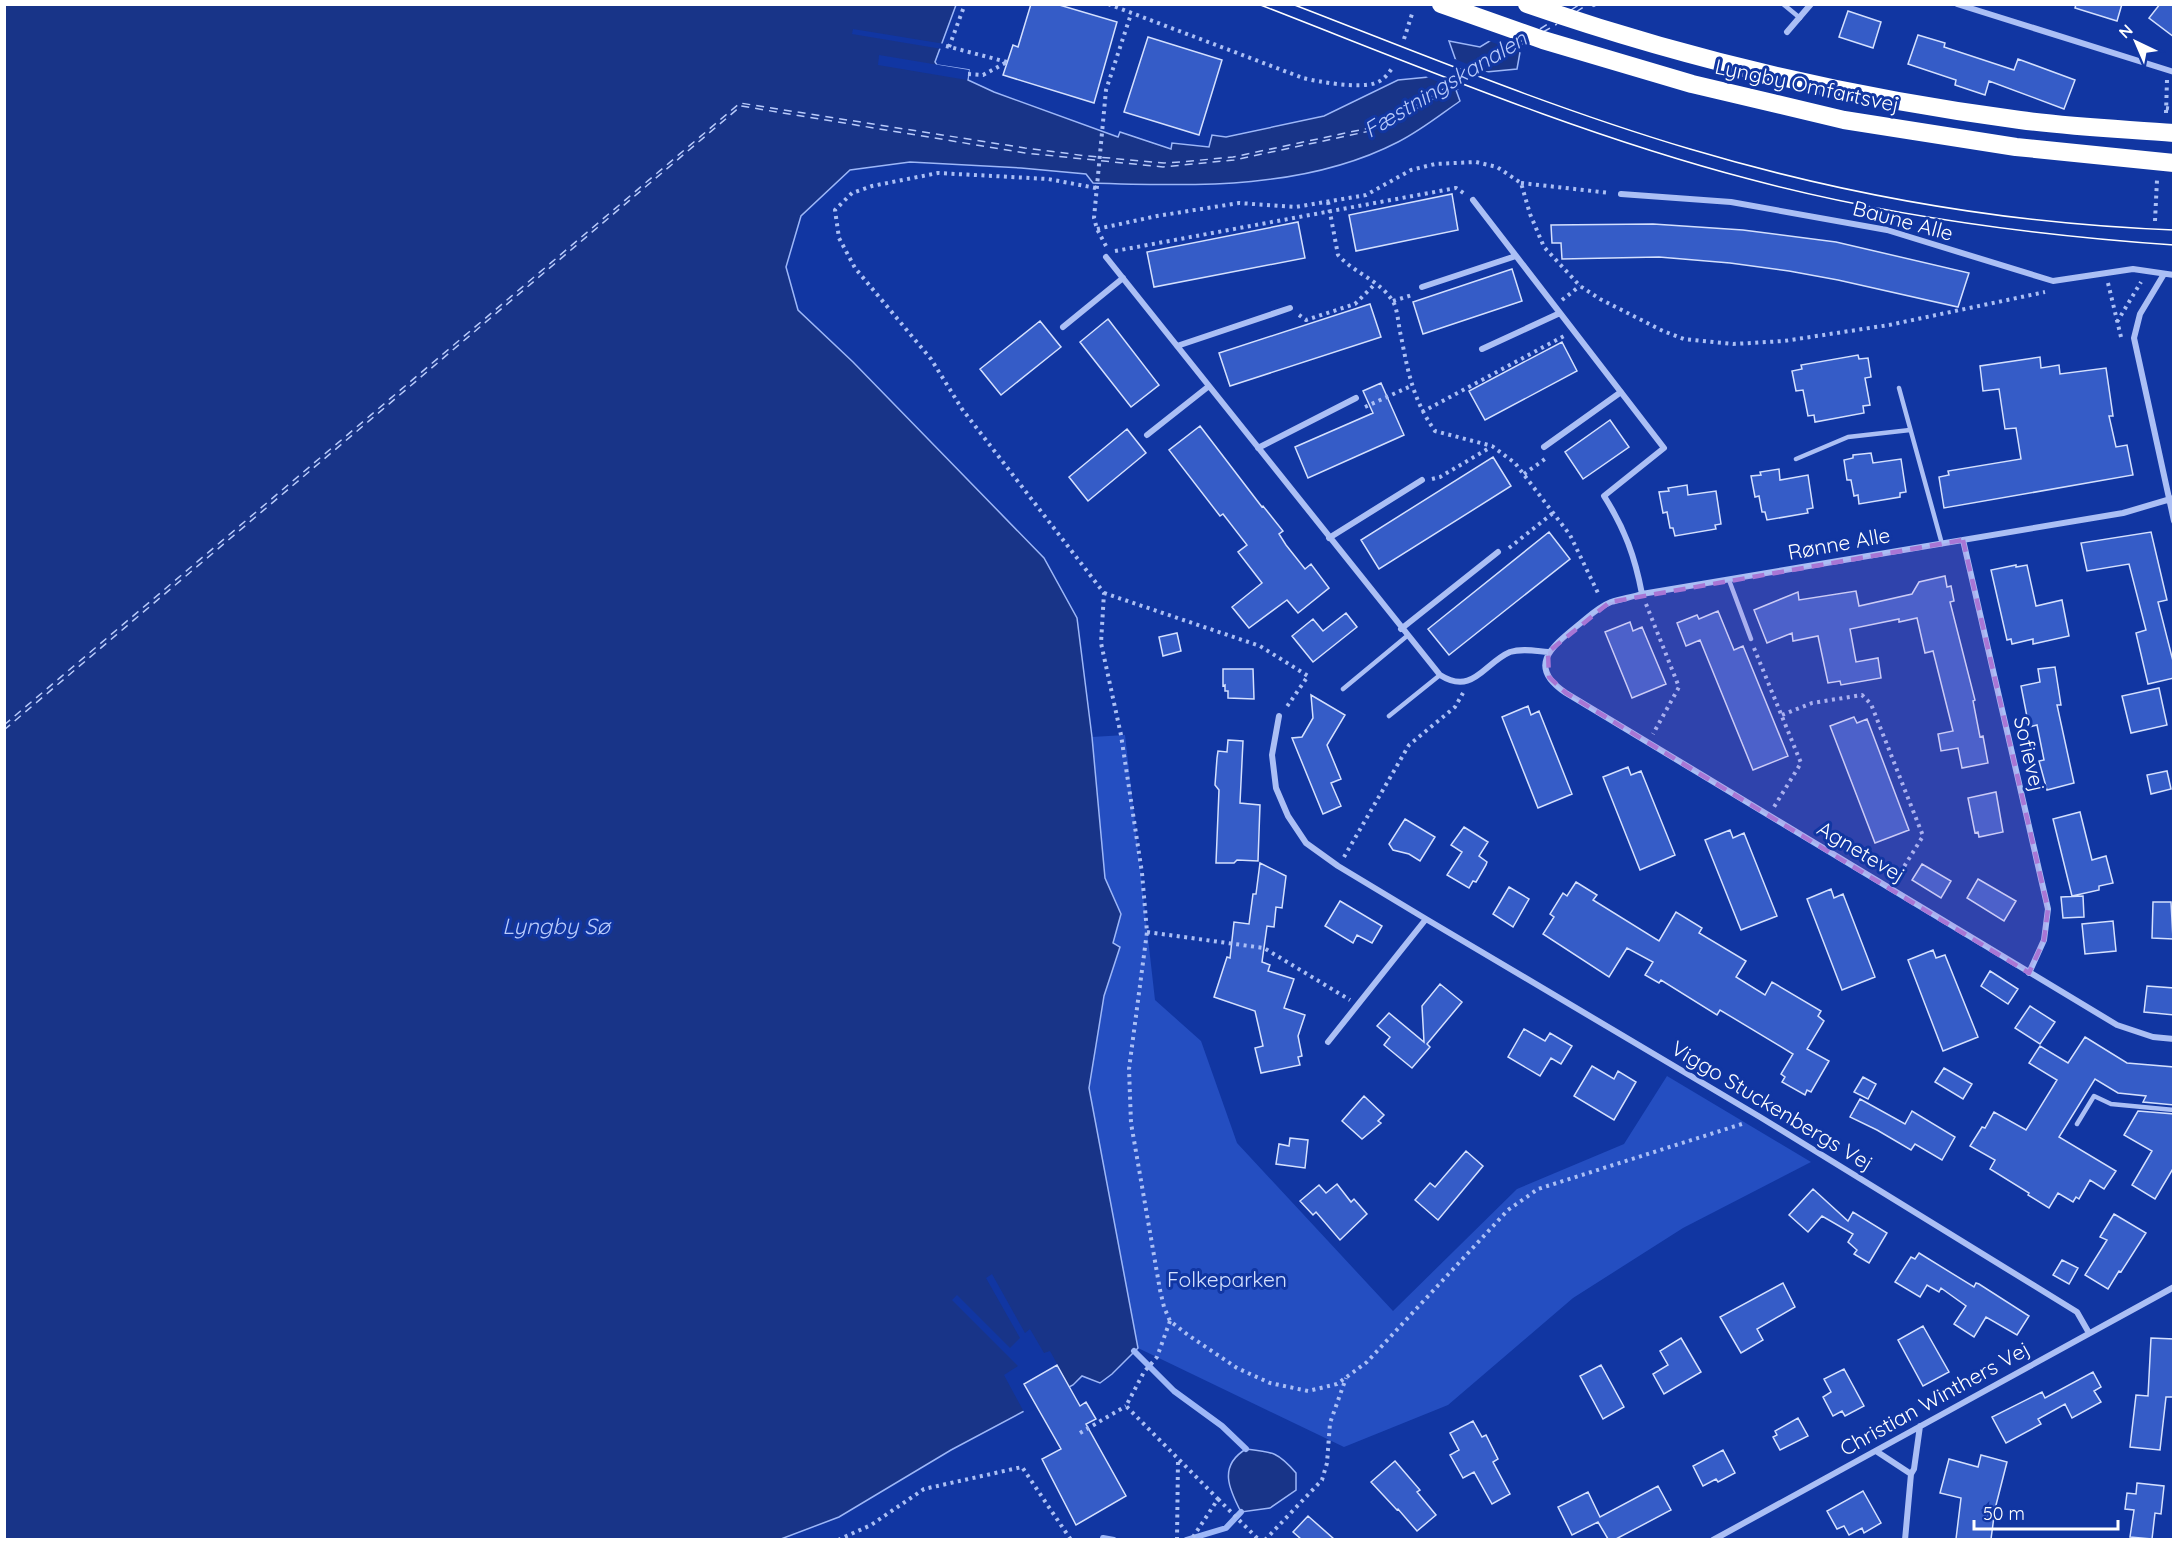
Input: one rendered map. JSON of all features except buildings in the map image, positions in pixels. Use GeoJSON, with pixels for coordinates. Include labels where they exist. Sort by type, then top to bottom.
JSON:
{"type":"FeatureCollection","features":[{"type":"Feature","properties":{"kind":"highway","name":"Lyngby Omfartsvej"},"geometry":{"type":"LineString","coordinates":[[1441,4],[1543,40],[1692,84],[1844,120],[2016,147],[2174,163]]}},
{"type":"Feature","properties":{"kind":"highway","name":"Lyngby Omfartsvej"},"geometry":{"type":"LineString","coordinates":[[1532,6],[1575,21],[1713,61],[1855,94],[2021,120],[2174,133]]}},
{"type":"Feature","properties":{"kind":"street"},"geometry":{"type":"LineString","coordinates":[[1787,32],[1811,4]]}},
{"type":"Feature","properties":{"kind":"street"},"geometry":{"type":"LineString","coordinates":[[1957,4],[2171,71]]}},
{"type":"Feature","properties":{"kind":"street","name":"Baune Alle"},"geometry":{"type":"LineString","coordinates":[[1621,194],[1731,202],[1887,230],[2053,281],[2133,269],[2174,275]]}},
{"type":"Feature","properties":{"kind":"street"},"geometry":{"type":"LineString","coordinates":[[1473,200],[1664,448],[1604,496],[1619,519],[1635,559],[1642,594]]}},
{"type":"Feature","properties":{"kind":"street"},"geometry":{"type":"LineString","coordinates":[[1422,288],[1516,256]]}},
{"type":"Feature","properties":{"kind":"street"},"geometry":{"type":"LineString","coordinates":[[1106,257],[1440,675],[1449,681],[1469,682],[1510,652],[1523,650],[1548,652]]}},
{"type":"Feature","properties":{"kind":"street"},"geometry":{"type":"LineString","coordinates":[[2164,274],[2140,314],[2134,338],[2174,521]]}},
{"type":"Feature","properties":{"kind":"street"},"geometry":{"type":"LineString","coordinates":[[1063,327],[1123,278]]}},
{"type":"Feature","properties":{"kind":"street"},"geometry":{"type":"LineString","coordinates":[[1177,346],[1290,308]]}},
{"type":"Feature","properties":{"kind":"street"},"geometry":{"type":"LineString","coordinates":[[1482,349],[1560,313]]}},
{"type":"Feature","properties":{"kind":"street"},"geometry":{"type":"LineString","coordinates":[[1147,435],[1209,386]]}},
{"type":"Feature","properties":{"kind":"street"},"geometry":{"type":"LineString","coordinates":[[1544,447],[1621,392]]}},
{"type":"Feature","properties":{"kind":"street"},"geometry":{"type":"LineString","coordinates":[[1258,447],[1356,398]]}},
{"type":"Feature","properties":{"kind":"street"},"geometry":{"type":"LineString","coordinates":[[1329,538],[1422,480]]}},
{"type":"Feature","properties":{"kind":"street","name":"Rønne Alle"},"geometry":{"type":"LineString","coordinates":[[1548,652],[1604,606],[1642,594],[2123,513],[2171,499]]}},
{"type":"Feature","properties":{"kind":"street","name":"Sofievej"},"geometry":{"type":"LineString","coordinates":[[1963,540],[2048,909],[2044,940],[2029,972]]}},
{"type":"Feature","properties":{"kind":"street"},"geometry":{"type":"LineString","coordinates":[[1401,629],[1498,552]]}},
{"type":"Feature","properties":{"kind":"street","name":"Agnetevej"},"geometry":{"type":"LineString","coordinates":[[1548,652],[1545,669],[1554,685],[2117,1025],[2153,1037],[2174,1039]]}},
{"type":"Feature","properties":{"kind":"street","name":"Viggo Stuckenbergs Vej"},"geometry":{"type":"LineString","coordinates":[[1279,716],[1272,755],[1276,788],[1288,816],[1306,843],[1338,866],[1760,1117],[2077,1312],[2089,1333]]}},
{"type":"Feature","properties":{"kind":"street"},"geometry":{"type":"LineString","coordinates":[[1328,1042],[1426,919]]}},
{"type":"Feature","properties":{"kind":"street","name":"Christian Winthers Vej"},"geometry":{"type":"LineString","coordinates":[[1713,1539],[2174,1287]]}},
{"type":"Feature","properties":{"kind":"street"},"geometry":{"type":"LineString","coordinates":[[1905,1539],[1911,1474],[1914,1469],[1920,1426]]}},
{"type":"Feature","properties":{"kind":"street"},"geometry":{"type":"LineString","coordinates":[[1876,1450],[1911,1474]]}},
{"type":"Feature","properties":{"kind":"lane"},"geometry":{"type":"LineString","coordinates":[[1783,4],[1800,18]]}},
{"type":"Feature","properties":{"kind":"lane"},"geometry":{"type":"LineString","coordinates":[[1899,388],[1942,544]]}},
{"type":"Feature","properties":{"kind":"lane"},"geometry":{"type":"LineString","coordinates":[[1796,459],[1848,437],[1910,430]]}},
{"type":"Feature","properties":{"kind":"lane"},"geometry":{"type":"LineString","coordinates":[[1729,580],[1751,639]]}},
{"type":"Feature","properties":{"kind":"lane"},"geometry":{"type":"LineString","coordinates":[[1342,689],[1407,636]]}},
{"type":"Feature","properties":{"kind":"lane"},"geometry":{"type":"LineString","coordinates":[[1389,716],[1440,675]]}},
{"type":"Feature","properties":{"kind":"lane"},"geometry":{"type":"LineString","coordinates":[[2077,1124],[2094,1096],[2111,1104],[2174,1110]]}},
{"type":"Feature","properties":{"kind":"path"},"geometry":{"type":"LineString","coordinates":[[965,4],[947,47],[1007,62],[983,75],[968,74]]}},
{"type":"Feature","properties":{"kind":"path"},"geometry":{"type":"LineString","coordinates":[[1108,4],[1319,82],[1364,85],[1376,83],[1386,77],[1393,67]]}},
{"type":"Feature","properties":{"kind":"path"},"geometry":{"type":"LineString","coordinates":[[1131,14],[1106,90],[1101,128],[1094,219],[1110,252],[1456,188],[1473,200]]}},
{"type":"Feature","properties":{"kind":"path"},"geometry":{"type":"LineString","coordinates":[[1404,39],[1412,14]]}},
{"type":"Feature","properties":{"kind":"path"},"geometry":{"type":"LineString","coordinates":[[2171,71],[2166,111],[2174,109]]}},
{"type":"Feature","properties":{"kind":"path"},"geometry":{"type":"LineString","coordinates":[[1097,229],[1157,216],[1239,203],[1296,207],[1366,195],[1411,170],[1435,164],[1476,162],[1497,168],[1521,183],[1621,194]]}},
{"type":"Feature","properties":{"kind":"path"},"geometry":{"type":"LineString","coordinates":[[1096,190],[1048,179],[938,173],[872,186],[852,193],[836,210],[839,238],[855,268],[931,359],[962,409],[1104,594],[1260,646],[1308,676],[1288,707],[1279,716]]}},
{"type":"Feature","properties":{"kind":"path"},"geometry":{"type":"LineString","coordinates":[[2155,221],[2157,180]]}},
{"type":"Feature","properties":{"kind":"path"},"geometry":{"type":"LineString","coordinates":[[1521,183],[1530,214],[1544,247],[1580,286],[1600,299],[1663,331],[1684,339],[1733,344],[1784,341],[1889,325],[2053,291]]}},
{"type":"Feature","properties":{"kind":"path"},"geometry":{"type":"LineString","coordinates":[[1328,202],[1338,255],[1343,261],[1376,283],[1393,301],[1411,386],[1422,412],[1435,431],[1492,446],[1515,463],[1570,535],[1604,606]]}},
{"type":"Feature","properties":{"kind":"path"},"geometry":{"type":"LineString","coordinates":[[2106,273],[2117,323],[2142,280]]}},
{"type":"Feature","properties":{"kind":"path"},"geometry":{"type":"LineString","coordinates":[[1290,308],[1306,320],[1354,304],[1376,283]]}},
{"type":"Feature","properties":{"kind":"path"},"geometry":{"type":"LineString","coordinates":[[1555,305],[1580,286]]}},
{"type":"Feature","properties":{"kind":"path"},"geometry":{"type":"LineString","coordinates":[[1422,412],[1574,331]]}},
{"type":"Feature","properties":{"kind":"path"},"geometry":{"type":"LineString","coordinates":[[1356,398],[1366,407],[1411,386]]}},
{"type":"Feature","properties":{"kind":"path"},"geometry":{"type":"LineString","coordinates":[[1422,480],[1440,477],[1492,446]]}},
{"type":"Feature","properties":{"kind":"path"},"geometry":{"type":"LineString","coordinates":[[1524,474],[1546,458],[1544,447]]}},
{"type":"Feature","properties":{"kind":"path"},"geometry":{"type":"LineString","coordinates":[[1498,552],[1512,547],[1553,513]]}},
{"type":"Feature","properties":{"kind":"path"},"geometry":{"type":"LineString","coordinates":[[1104,594],[1101,643],[1121,735],[1142,873],[1147,932],[1129,1070],[1131,1123],[1160,1290],[1170,1321],[1237,1368],[1270,1383],[1308,1391],[1337,1384],[1367,1362],[1508,1210],[1538,1189],[1725,1131],[1760,1117]]}},
{"type":"Feature","properties":{"kind":"path"},"geometry":{"type":"LineString","coordinates":[[1642,594],[1679,687],[1648,742]]}},
{"type":"Feature","properties":{"kind":"path"},"geometry":{"type":"LineString","coordinates":[[1751,639],[1801,763],[1768,815]]}},
{"type":"Feature","properties":{"kind":"path"},"geometry":{"type":"LineString","coordinates":[[1338,866],[1409,745],[1455,707],[1469,682]]}},
{"type":"Feature","properties":{"kind":"path"},"geometry":{"type":"LineString","coordinates":[[1782,715],[1812,703],[1862,695],[1871,705],[1923,836],[1890,889]]}},
{"type":"Feature","properties":{"kind":"path"},"geometry":{"type":"LineString","coordinates":[[1147,932],[1264,948],[1358,1005]]}},
{"type":"Feature","properties":{"kind":"path"},"geometry":{"type":"LineString","coordinates":[[1080,1432],[1126,1406],[1144,1372],[1157,1357],[1170,1321]]}},
{"type":"Feature","properties":{"kind":"path"},"geometry":{"type":"LineString","coordinates":[[1265,1539],[1322,1480],[1327,1463],[1330,1423],[1346,1377]]}},
{"type":"Feature","properties":{"kind":"path"},"geometry":{"type":"LineString","coordinates":[[1126,1406],[1259,1539]]}},
{"type":"Feature","properties":{"kind":"path"},"geometry":{"type":"LineString","coordinates":[[1177,1539],[1178,1458]]}},
{"type":"Feature","properties":{"kind":"path"},"geometry":{"type":"LineString","coordinates":[[838,1539],[871,1525],[924,1489],[1022,1467],[1071,1539]]}},
{"type":"Feature","properties":{"kind":"path"},"geometry":{"type":"LineString","coordinates":[[1191,1539],[1218,1499]]}},
{"type":"Feature","properties":{"kind":"highlighted area"},"geometry":{"type":"Polygon","coordinates":[[[1963,540],[2048,909],[2044,940],[2029,973],[1566,693],[1549,677],[1548,652],[1610,602],[1963,540]]]}},
{"type":"Feature","properties":{"kind":"green space","name":"Folkeparken"},"geometry":{"type":"Polygon","coordinates":[[[1125,735],[1155,1000],[1201,1041],[1237,1143],[1393,1311],[1517,1189],[1624,1144],[1667,1076],[1811,1162],[1683,1228],[1573,1298],[1448,1405],[1344,1447],[1138,1348],[1089,1088],[1104,996],[1120,947],[1113,943],[1121,914],[1105,878],[1092,737],[1125,735]]]}},
{"type":"Feature","properties":{"kind":"water","name":"Lyngby Sø"},"geometry":{"type":"Polygon","coordinates":[[[5,5],[956,5],[935,62],[937,65],[969,70],[968,80],[994,92],[1118,137],[1120,132],[1171,149],[1172,143],[1209,147],[1212,135],[1226,137],[1324,116],[1398,80],[1429,77],[1456,61],[1449,41],[1480,47],[1549,5],[1596,5],[1520,52],[1517,69],[1486,72],[1456,90],[1460,101],[1414,133],[1362,158],[1325,169],[1249,182],[1171,185],[1093,183],[1086,174],[910,162],[850,170],[801,216],[786,267],[798,310],[853,362],[1044,558],[1077,618],[1092,737],[1105,878],[1121,914],[1113,943],[1120,947],[1104,996],[1089,1088],[1138,1348],[1112,1374],[1100,1383],[1082,1376],[1073,1385],[951,1450],[839,1517],[781,1539],[5,1540],[5,5]]]}},
{"type":"Feature","properties":{"kind":"water"},"geometry":{"type":"Polygon","coordinates":[[[1246,1449],[1269,1452],[1284,1461],[1296,1473],[1296,1490],[1270,1508],[1241,1512],[1230,1486],[1229,1470],[1237,1456],[1246,1449]]]}},
{"type":"Feature","properties":{"kind":"pier"},"geometry":{"type":"Polygon","coordinates":[[[1545,5],[1587,5],[1596,8],[1522,53],[1486,40],[1545,5]]]}},
{"type":"Feature","properties":{"kind":"pier"},"geometry":{"type":"Polygon","coordinates":[[[853,29],[945,44],[942,49],[852,34],[853,29]]]}},
{"type":"Feature","properties":{"kind":"pier"},"geometry":{"type":"Polygon","coordinates":[[[879,55],[969,70],[967,80],[878,65],[879,55]]]}},
{"type":"Feature","properties":{"kind":"pier"},"geometry":{"type":"Polygon","coordinates":[[[1455,59],[1489,73],[1460,90],[1426,77],[1455,59]]]}},
{"type":"Feature","properties":{"kind":"pier"},"geometry":{"type":"Polygon","coordinates":[[[992,1274],[1025,1333],[1030,1329],[1044,1353],[1050,1351],[1071,1389],[1025,1414],[1004,1375],[1018,1366],[952,1300],[957,1295],[1010,1348],[1020,1338],[986,1278],[992,1274]]]}},
{"type":"Feature","properties":{"kind":"waterway"},"geometry":{"type":"LineString","coordinates":[[1134,1351],[1174,1391],[1222,1426],[1246,1449]]}},
{"type":"Feature","properties":{"kind":"waterway"},"geometry":{"type":"LineString","coordinates":[[1186,1540],[1226,1528],[1241,1512]]}},
{"type":"Feature","properties":{"kind":"waterway"},"geometry":{"type":"LineString","coordinates":[[1103,1538],[1114,1540]]}},
{"type":"Feature","properties":{"kind":"ferry route"},"geometry":{"type":"LineString","coordinates":[[1571,10],[1580,4]]}},
{"type":"Feature","properties":{"kind":"ferry route"},"geometry":{"type":"LineString","coordinates":[[1576,12],[1588,4]]}},
{"type":"Feature","properties":{"kind":"ferry route"},"geometry":{"type":"LineString","coordinates":[[1540,29],[1551,22]]}},
{"type":"Feature","properties":{"kind":"ferry route"},"geometry":{"type":"LineString","coordinates":[[1543,32],[1557,24]]}},
{"type":"Feature","properties":{"kind":"ferry route"},"geometry":{"type":"LineString","coordinates":[[4,725],[740,103],[1025,148],[1164,163],[1180,162],[1233,157],[1369,128],[1421,103],[1521,41]]}},
{"type":"Feature","properties":{"kind":"ferry route"},"geometry":{"type":"LineString","coordinates":[[4,730],[741,106],[1025,153],[1163,167],[1234,160],[1370,131],[1422,106],[1526,42]]}},
{"type":"Feature","properties":{"kind":"tram line"},"geometry":{"type":"LineString","coordinates":[[1258,4],[1501,99],[1624,142],[1749,179],[1907,214],[2066,236],[2174,245]]}},
{"type":"Feature","properties":{"kind":"tram line"},"geometry":{"type":"LineString","coordinates":[[1292,4],[1589,117],[1749,166],[1809,181],[1929,205],[2051,221],[2174,230]]}},
{"type":"Feature","properties":{"kind":"water label","name":"Fæstningskanalen"},"geometry":{"type":"Point","coordinates":[1445,84]}}]}
